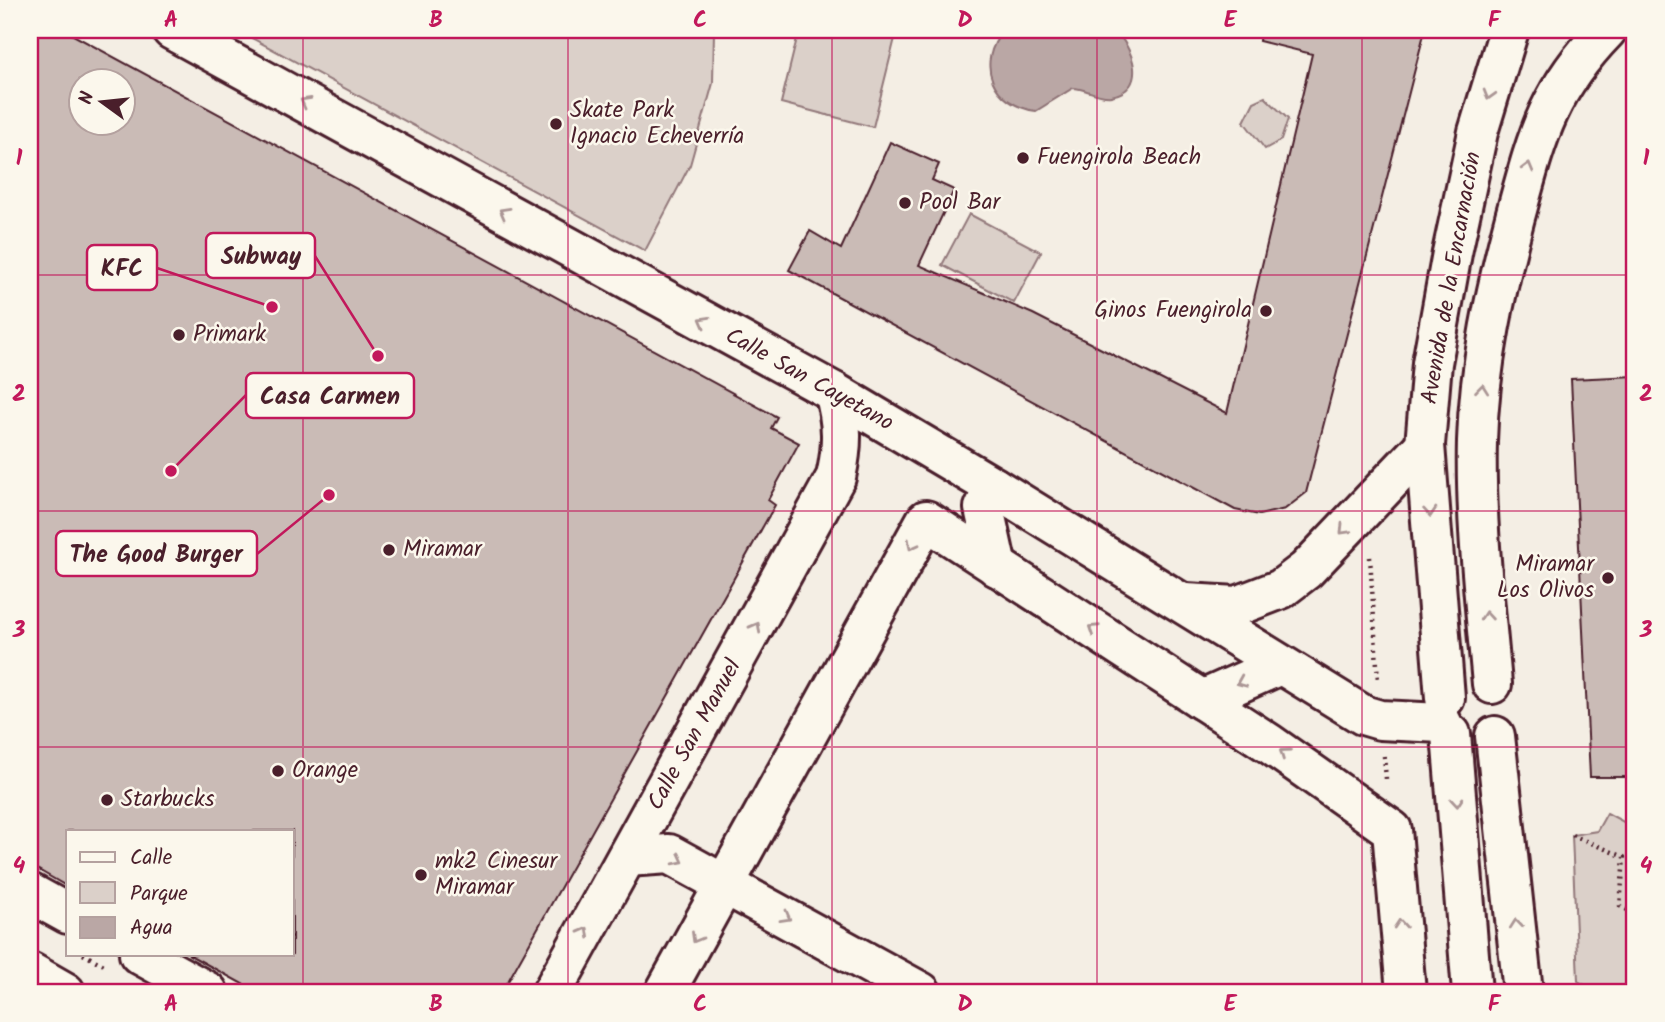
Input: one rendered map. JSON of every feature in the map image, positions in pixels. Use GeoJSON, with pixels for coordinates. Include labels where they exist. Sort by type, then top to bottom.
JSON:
{"type":"FeatureCollection","features":[{"type":"Feature","properties":{"kind":"street","name":"Calle San Cayetano"},"geometry":{"type":"LineString","coordinates":[[172,30],[834,392],[1184,603],[1363,715],[1380,720],[1446,718]]}},
{"type":"Feature","properties":{"kind":"street","name":"Avenida de la Encarnación"},"geometry":{"type":"LineString","coordinates":[[1472,992],[1446,718],[1425,445],[1432,363],[1451,253],[1478,132],[1509,30]]}},
{"type":"Feature","properties":{"kind":"street","name":"Avenida de la Encarnación"},"geometry":{"type":"LineString","coordinates":[[1523,992],[1495,736],[1502,728],[1507,708],[1505,699],[1492,684],[1477,440],[1492,306],[1534,146],[1548,108],[1588,50],[1607,30]]}},
{"type":"Feature","properties":{"kind":"street","name":"Calle San Manuel"},"geometry":{"type":"LineString","coordinates":[[552,992],[836,477],[843,448],[843,422],[834,392]]}},
{"type":"Feature","properties":{"kind":"street","name":"Calle San Manuel"},"geometry":{"type":"LineString","coordinates":[[836,477],[861,454],[889,442],[913,439]]}},
{"type":"Feature","properties":{"kind":"street"},"geometry":{"type":"LineString","coordinates":[[1184,603],[1237,606],[1281,589],[1306,570],[1425,445]]}},
{"type":"Feature","properties":{"kind":"street"},"geometry":{"type":"LineString","coordinates":[[994,487],[984,508],[997,567]]}},
{"type":"Feature","properties":{"kind":"street"},"geometry":{"type":"LineString","coordinates":[[665,992],[926,520],[1202,700],[1392,830],[1406,992]]}},
{"type":"Feature","properties":{"kind":"street"},"geometry":{"type":"LineString","coordinates":[[1202,700],[1280,665]]}},
{"type":"Feature","properties":{"kind":"street"},"geometry":{"type":"LineString","coordinates":[[1492,684],[1483,680],[1464,681],[1455,685],[1446,718],[1460,740],[1478,744],[1495,736]]}},
{"type":"Feature","properties":{"kind":"street"},"geometry":{"type":"LineString","coordinates":[[627,857],[669,854],[921,992]]}},
{"type":"Feature","properties":{"kind":"street"},"geometry":{"type":"LineString","coordinates":[[30,893],[66,913]]}},
{"type":"Feature","properties":{"kind":"street"},"geometry":{"type":"LineString","coordinates":[[143,956],[208,992]]}},
{"type":"Feature","properties":{"kind":"street"},"geometry":{"type":"LineString","coordinates":[[30,972],[65,992]]}},
{"type":"Feature","properties":{"kind":"path"},"geometry":{"type":"LineString","coordinates":[[1572,835],[1624,857],[1620,906],[1635,914]]}},
{"type":"Feature","properties":{"kind":"green space","name":"Skate Park Ignacio Echeverría"},"geometry":{"type":"Polygon","coordinates":[[[237,30],[714,30],[713,83],[690,165],[645,251],[237,30]]]}},
{"type":"Feature","properties":{"kind":"green space"},"geometry":{"type":"Polygon","coordinates":[[[799,30],[897,30],[873,127],[781,103],[799,30]]]}},
{"type":"Feature","properties":{"kind":"green space"},"geometry":{"type":"Polygon","coordinates":[[[1265,97],[1288,119],[1281,140],[1265,149],[1244,122],[1254,102],[1265,97]]]}},
{"type":"Feature","properties":{"kind":"green space"},"geometry":{"type":"Polygon","coordinates":[[[969,214],[1041,252],[1014,303],[942,265],[969,214]]]}},
{"type":"Feature","properties":{"kind":"green space"},"geometry":{"type":"Polygon","coordinates":[[[1607,813],[1635,828],[1635,992],[1597,992],[1578,981],[1572,835],[1597,831],[1607,813]]]}},
{"type":"Feature","properties":{"kind":"water"},"geometry":{"type":"Polygon","coordinates":[[[1004,30],[1114,30],[1127,46],[1134,67],[1134,77],[1123,92],[1111,96],[1073,88],[1036,111],[1021,107],[999,92],[990,69],[990,56],[1004,30]]]}},
{"type":"Feature","properties":{"kind":"building","name":"Miramar"},"geometry":{"type":"Polygon","coordinates":[[[30,30],[64,30],[130,66],[66,66],[66,136],[136,136],[136,69],[777,417],[771,428],[799,443],[768,500],[775,505],[502,992],[257,992],[192,956],[294,956],[294,830],[66,830],[66,886],[30,865],[30,30]]]}},
{"type":"Feature","properties":{"kind":"building"},"geometry":{"type":"Polygon","coordinates":[[[1260,30],[1425,30],[1306,493],[1285,509],[1259,515],[1235,510],[789,270],[810,231],[841,249],[890,142],[939,164],[932,180],[954,190],[919,265],[1033,314],[1227,413],[1312,54],[1259,41],[1260,30]]]}},
{"type":"Feature","properties":{"kind":"building","name":"Miramar Los Olivos"},"geometry":{"type":"Polygon","coordinates":[[[1635,376],[1635,777],[1590,777],[1571,379],[1635,376]]]}},
{"type":"Feature","properties":{"kind":"place","name":"Skate Park Ignacio Echeverría"},"geometry":{"type":"Point","coordinates":[556,124]}},
{"type":"Feature","properties":{"kind":"place","name":"Fuengirola Beach"},"geometry":{"type":"Point","coordinates":[1023,158]}},
{"type":"Feature","properties":{"kind":"place","name":"Pool Bar"},"geometry":{"type":"Point","coordinates":[905,203]}},
{"type":"Feature","properties":{"kind":"place","name":"KFC"},"geometry":{"type":"Point","coordinates":[272,307]}},
{"type":"Feature","properties":{"kind":"place","name":"Ginos Fuengirola"},"geometry":{"type":"Point","coordinates":[1266,311]}},
{"type":"Feature","properties":{"kind":"place","name":"Primark"},"geometry":{"type":"Point","coordinates":[179,335]}},
{"type":"Feature","properties":{"kind":"place","name":"Subway"},"geometry":{"type":"Point","coordinates":[378,356]}},
{"type":"Feature","properties":{"kind":"place","name":"Casa Carmen"},"geometry":{"type":"Point","coordinates":[171,471]}},
{"type":"Feature","properties":{"kind":"place","name":"The Good Burger"},"geometry":{"type":"Point","coordinates":[329,495]}},
{"type":"Feature","properties":{"kind":"place","name":"Miramar"},"geometry":{"type":"Point","coordinates":[389,550]}},
{"type":"Feature","properties":{"kind":"place","name":"Miramar Los Olivos"},"geometry":{"type":"Point","coordinates":[1608,578]}},
{"type":"Feature","properties":{"kind":"place","name":"Orange"},"geometry":{"type":"Point","coordinates":[278,771]}},
{"type":"Feature","properties":{"kind":"place","name":"Starbucks"},"geometry":{"type":"Point","coordinates":[107,800]}},
{"type":"Feature","properties":{"kind":"place","name":"mk2 Cinesur Miramar"},"geometry":{"type":"Point","coordinates":[421,875]}}]}
